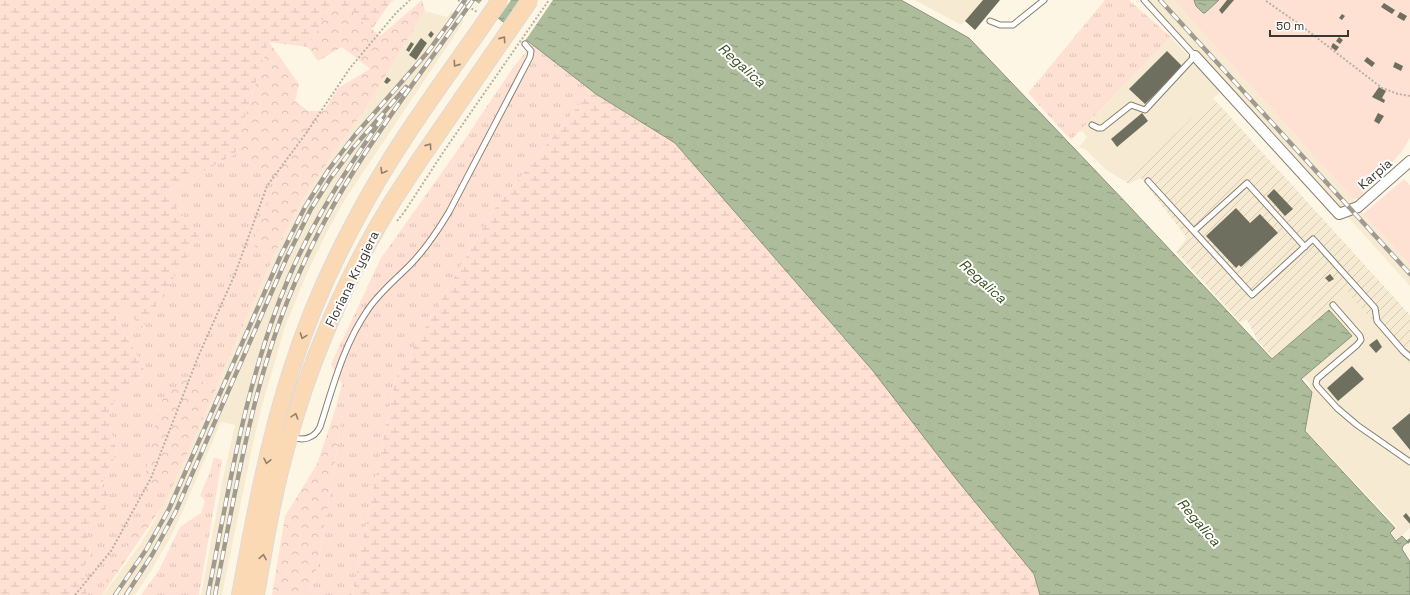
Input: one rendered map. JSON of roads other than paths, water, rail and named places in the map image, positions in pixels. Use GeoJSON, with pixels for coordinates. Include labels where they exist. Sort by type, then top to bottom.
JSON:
{"type":"FeatureCollection","features":[{"type":"Feature","properties":{"kind":"main road","name":"Floriana Krygiera"},"geometry":{"type":"LineString","coordinates":[[240,595],[254,521],[276,423],[292,367],[317,300],[352,225],[377,181],[500,0]]}},
{"type":"Feature","properties":{"kind":"main road","name":"Floriana Krygiera"},"geometry":{"type":"LineString","coordinates":[[256,595],[273,504],[289,436],[309,375],[333,315],[359,260],[399,206],[420,158],[530,0]]}},
{"type":"Feature","properties":{"kind":"street","name":"Karpia"},"geometry":{"type":"LineString","coordinates":[[1195,56],[1339,214],[1358,207],[1410,162]]}},
{"type":"Feature","properties":{"kind":"lane"},"geometry":{"type":"LineString","coordinates":[[990,21],[1000,25],[1013,25],[1044,0]]}},
{"type":"Feature","properties":{"kind":"lane"},"geometry":{"type":"LineString","coordinates":[[1092,125],[1102,128],[1131,105],[1145,110],[1195,56],[1144,0]]}},
{"type":"Feature","properties":{"kind":"lane"},"geometry":{"type":"LineString","coordinates":[[289,436],[307,439],[313,436],[319,429],[344,352],[356,328],[378,296],[409,266],[434,237],[530,57],[531,51],[524,44]]}},
{"type":"Feature","properties":{"kind":"lane"},"geometry":{"type":"LineString","coordinates":[[1148,180],[1252,295],[1313,240],[1375,308],[1378,321],[1403,351],[1410,357]]}},
{"type":"Feature","properties":{"kind":"lane"},"geometry":{"type":"LineString","coordinates":[[1194,231],[1247,183],[1305,247]]}},
{"type":"Feature","properties":{"kind":"lane"},"geometry":{"type":"LineString","coordinates":[[1333,305],[1360,336],[1361,340],[1317,379],[1317,386],[1337,408],[1357,425],[1410,462]]}},
{"type":"Feature","properties":{"kind":"water","name":"Regalica"},"geometry":{"type":"Polygon","coordinates":[[[475,0],[901,0],[969,38],[1272,359],[1329,310],[1352,336],[1301,379],[1312,392],[1305,431],[1395,528],[1390,533],[1396,541],[1402,536],[1408,542],[1402,549],[1410,562],[1410,595],[1040,595],[1034,574],[957,480],[873,371],[675,143],[596,94],[475,0]]]}},
{"type":"Feature","properties":{"kind":"water"},"geometry":{"type":"Polygon","coordinates":[[[1194,0],[1219,0],[1205,13],[1203,13],[1196,6],[1194,0]]]}},
{"type":"Feature","properties":{"kind":"railway"},"geometry":{"type":"LineString","coordinates":[[447,26],[465,0]]}},
{"type":"Feature","properties":{"kind":"railway"},"geometry":{"type":"LineString","coordinates":[[215,595],[249,428],[271,346],[285,306],[319,231],[338,197],[403,97],[473,0]]}},
{"type":"Feature","properties":{"kind":"railway"},"geometry":{"type":"LineString","coordinates":[[1160,0],[1410,274]]}},
{"type":"Feature","properties":{"kind":"railway"},"geometry":{"type":"LineString","coordinates":[[115,595],[146,550],[169,509],[281,255],[305,207],[329,169],[355,135],[427,53],[446,27]]}},
{"type":"Feature","properties":{"kind":"railway"},"geometry":{"type":"LineString","coordinates":[[126,595],[152,555],[175,513],[287,257],[311,209],[330,179],[353,148],[406,87]]}},
{"type":"Feature","properties":{"kind":"railway"},"geometry":{"type":"LineString","coordinates":[[208,595],[240,434],[261,354],[274,315],[289,277],[309,235],[332,194],[384,116]]}}]}
